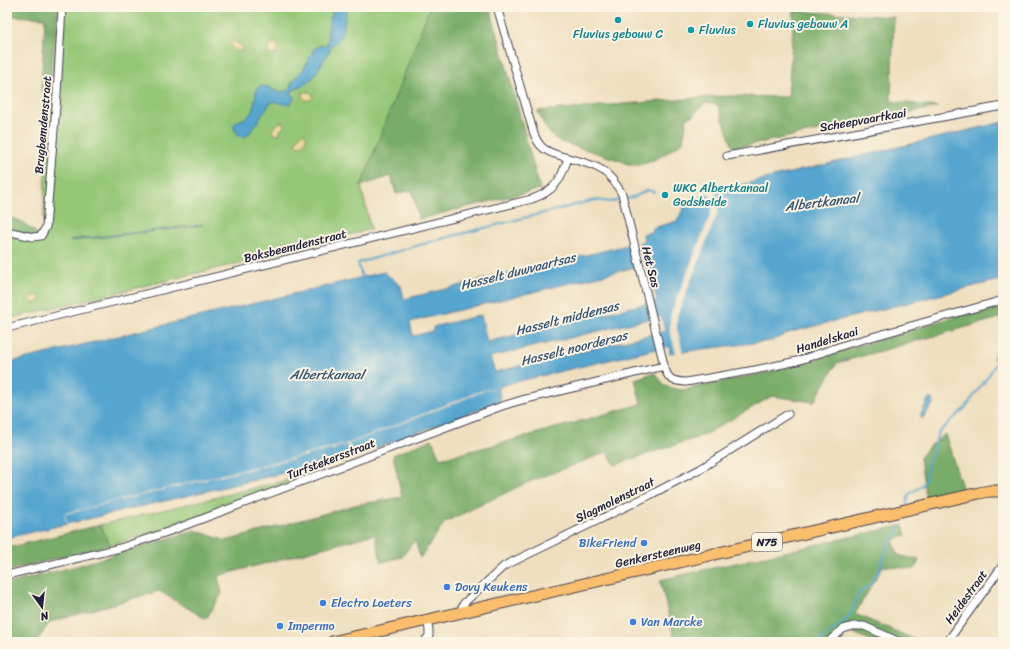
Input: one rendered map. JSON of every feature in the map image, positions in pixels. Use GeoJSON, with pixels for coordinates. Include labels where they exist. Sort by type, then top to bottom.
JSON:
{"type":"FeatureCollection","features":[{"type":"Feature","properties":{"kind":"main road","name":"Genkersteenweg"},"geometry":{"type":"LineString","coordinates":[[332,642],[988,491],[1003,486]]}},
{"type":"Feature","properties":{"kind":"main road","name":"Genkersteenweg"},"geometry":{"type":"LineString","coordinates":[[988,491],[1003,491]]}},
{"type":"Feature","properties":{"kind":"street","name":"Brugbemdenstraat"},"geometry":{"type":"LineString","coordinates":[[7,231],[33,237],[41,236],[46,227],[57,94],[62,7]]}},
{"type":"Feature","properties":{"kind":"street"},"geometry":{"type":"LineString","coordinates":[[497,7],[537,141],[542,148],[568,158]]}},
{"type":"Feature","properties":{"kind":"street","name":"Scheepvaartkaai"},"geometry":{"type":"LineString","coordinates":[[727,156],[1003,106]]}},
{"type":"Feature","properties":{"kind":"street","name":"Het Sas"},"geometry":{"type":"LineString","coordinates":[[568,158],[602,170],[611,177],[619,187],[622,194],[664,366]]}},
{"type":"Feature","properties":{"kind":"street","name":"Boksbeemdenstraat"},"geometry":{"type":"LineString","coordinates":[[7,328],[542,196],[558,182],[564,172],[568,158]]}},
{"type":"Feature","properties":{"kind":"street","name":"Handelskaai"},"geometry":{"type":"LineString","coordinates":[[664,366],[669,378],[676,381],[686,382],[768,368],[797,361],[847,344],[1003,300]]}},
{"type":"Feature","properties":{"kind":"street","name":"Turfstekersstraat"},"geometry":{"type":"LineString","coordinates":[[7,575],[120,548],[170,531],[502,406],[664,366]]}},
{"type":"Feature","properties":{"kind":"street","name":"Slagmolenstraat"},"geometry":{"type":"LineString","coordinates":[[460,612],[464,603],[504,566],[650,496],[700,470],[788,414]]}},
{"type":"Feature","properties":{"kind":"street","name":"Heidestraat"},"geometry":{"type":"LineString","coordinates":[[947,642],[1003,566]]}},
{"type":"Feature","properties":{"kind":"street"},"geometry":{"type":"LineString","coordinates":[[424,642],[429,636],[427,620]]}},
{"type":"Feature","properties":{"kind":"street"},"geometry":{"type":"LineString","coordinates":[[828,642],[843,629],[852,626],[864,626],[900,642]]}},
{"type":"Feature","properties":{"kind":"green space"},"geometry":{"type":"Polygon","coordinates":[[[7,7],[58,7],[48,97],[41,91],[45,18],[11,16],[7,18],[7,7]]]}},
{"type":"Feature","properties":{"kind":"green space"},"geometry":{"type":"Polygon","coordinates":[[[60,7],[430,7],[361,186],[371,229],[260,258],[7,319],[7,237],[43,238],[46,148],[60,7]]]}},
{"type":"Feature","properties":{"kind":"green space"},"geometry":{"type":"Polygon","coordinates":[[[430,7],[490,7],[540,189],[419,219],[412,190],[396,194],[391,176],[361,186],[430,7]]]}},
{"type":"Feature","properties":{"kind":"green space"},"geometry":{"type":"Polygon","coordinates":[[[794,11],[894,17],[891,101],[938,107],[733,148],[718,105],[705,103],[693,115],[687,118],[683,142],[653,161],[639,165],[629,164],[561,142],[547,130],[542,121],[538,111],[723,96],[788,97],[794,11]]]}},
{"type":"Feature","properties":{"kind":"green space"},"geometry":{"type":"Polygon","coordinates":[[[7,217],[21,221],[43,238],[7,237],[7,217]]]}},
{"type":"Feature","properties":{"kind":"green space"},"geometry":{"type":"Polygon","coordinates":[[[1003,302],[1003,317],[837,363],[814,402],[772,396],[704,435],[615,465],[607,452],[524,484],[445,522],[420,558],[415,540],[402,557],[381,562],[375,534],[218,576],[222,593],[206,619],[159,591],[50,622],[36,642],[7,642],[7,584],[77,566],[195,530],[226,541],[355,505],[402,497],[393,455],[432,439],[440,459],[641,404],[635,379],[650,374],[656,374],[667,386],[683,390],[775,371],[1003,302]]]}},
{"type":"Feature","properties":{"kind":"green space"},"geometry":{"type":"Polygon","coordinates":[[[1003,341],[1003,358],[993,359],[998,347],[1003,341]]]}},
{"type":"Feature","properties":{"kind":"green space"},"geometry":{"type":"Polygon","coordinates":[[[945,434],[963,490],[926,498],[920,458],[930,445],[945,434]]]}},
{"type":"Feature","properties":{"kind":"green space"},"geometry":{"type":"Polygon","coordinates":[[[309,475],[185,521],[110,545],[100,525],[309,475]]]}},
{"type":"Feature","properties":{"kind":"green space"},"geometry":{"type":"Polygon","coordinates":[[[100,525],[110,545],[7,571],[7,548],[100,525]]]}},
{"type":"Feature","properties":{"kind":"green space"},"geometry":{"type":"Polygon","coordinates":[[[903,525],[906,535],[893,540],[898,555],[919,560],[915,569],[883,566],[855,614],[921,642],[873,642],[848,630],[835,642],[675,642],[660,580],[903,525]]]}},
{"type":"Feature","properties":{"kind":"sand"},"geometry":{"type":"Polygon","coordinates":[[[232,41],[242,46],[242,50],[234,49],[231,45],[232,41]]]}},
{"type":"Feature","properties":{"kind":"sand"},"geometry":{"type":"Polygon","coordinates":[[[274,43],[278,45],[278,50],[276,54],[269,54],[269,47],[274,43]]]}},
{"type":"Feature","properties":{"kind":"sand"},"geometry":{"type":"Polygon","coordinates":[[[303,92],[312,93],[313,98],[310,100],[305,100],[302,96],[303,92]]]}},
{"type":"Feature","properties":{"kind":"sand"},"geometry":{"type":"Polygon","coordinates":[[[281,122],[284,126],[280,130],[280,133],[278,135],[272,133],[275,126],[281,122]]]}},
{"type":"Feature","properties":{"kind":"sand"},"geometry":{"type":"Polygon","coordinates":[[[303,133],[306,136],[306,140],[302,145],[298,146],[296,141],[303,133]]]}},
{"type":"Feature","properties":{"kind":"sand"},"geometry":{"type":"Polygon","coordinates":[[[38,295],[41,299],[40,302],[33,303],[30,301],[30,298],[38,295]]]}},
{"type":"Feature","properties":{"kind":"water"},"geometry":{"type":"Polygon","coordinates":[[[334,7],[347,7],[342,33],[339,39],[330,47],[330,50],[313,78],[291,92],[294,98],[290,104],[271,102],[249,134],[244,137],[239,136],[235,130],[235,123],[251,113],[257,88],[261,86],[269,87],[277,92],[288,91],[294,79],[303,70],[314,49],[327,44],[328,27],[334,7]]]}},
{"type":"Feature","properties":{"kind":"water","name":"Albertkanaal"},"geometry":{"type":"Polygon","coordinates":[[[1003,122],[1003,279],[791,332],[771,341],[670,353],[669,346],[511,383],[498,387],[501,401],[352,457],[7,538],[7,363],[384,272],[401,286],[404,299],[644,241],[643,234],[652,232],[653,228],[677,221],[687,202],[719,190],[1003,122]],[[648,264],[410,322],[413,336],[433,331],[433,327],[481,315],[487,342],[657,301],[648,264]],[[661,316],[490,357],[495,372],[665,331],[661,316]]]}},
{"type":"Feature","properties":{"kind":"water"},"geometry":{"type":"Polygon","coordinates":[[[203,225],[70,241],[70,240],[203,225]]]}},
{"type":"Feature","properties":{"kind":"water"},"geometry":{"type":"Polygon","coordinates":[[[928,399],[933,400],[933,404],[924,417],[921,418],[921,414],[928,399]]]}},
{"type":"Feature","properties":{"kind":"pier"},"geometry":{"type":"Polygon","coordinates":[[[715,190],[718,203],[718,212],[677,316],[677,328],[683,353],[676,354],[670,330],[670,316],[711,213],[712,204],[709,192],[715,190]]]}},
{"type":"Feature","properties":{"kind":"pier"},"geometry":{"type":"Polygon","coordinates":[[[638,240],[645,267],[635,269],[629,242],[638,240]]]}},
{"type":"Feature","properties":{"kind":"pier"},"geometry":{"type":"Polygon","coordinates":[[[499,387],[483,391],[349,444],[353,458],[351,458],[347,445],[335,448],[334,450],[332,449],[307,455],[305,457],[292,458],[291,460],[278,462],[277,464],[264,465],[263,467],[219,476],[207,479],[206,481],[179,486],[178,488],[165,489],[164,491],[162,490],[137,496],[135,498],[108,503],[107,505],[93,508],[91,507],[78,512],[66,514],[67,526],[64,514],[65,513],[347,444],[483,390],[499,387]]]}},
{"type":"Feature","properties":{"kind":"waterway"},"geometry":{"type":"LineString","coordinates":[[626,199],[648,190],[654,192]]}},
{"type":"Feature","properties":{"kind":"waterway"},"geometry":{"type":"LineString","coordinates":[[362,278],[358,263],[437,240],[595,200],[611,202],[621,200]]}},
{"type":"Feature","properties":{"kind":"waterway"},"geometry":{"type":"LineString","coordinates":[[907,504],[909,494],[922,486],[926,478],[928,463],[938,433],[965,408],[1003,354]]}},
{"type":"Feature","properties":{"kind":"waterway"},"geometry":{"type":"LineString","coordinates":[[818,642],[849,617],[857,596],[870,584],[879,570],[890,540],[898,533],[900,526]]}},
{"type":"Feature","properties":{"kind":"place","name":"Fluvius gebouw C"},"geometry":{"type":"Point","coordinates":[618,20]}},
{"type":"Feature","properties":{"kind":"place","name":"Fluvius gebouw A"},"geometry":{"type":"Point","coordinates":[750,24]}},
{"type":"Feature","properties":{"kind":"place","name":"Fluvius"},"geometry":{"type":"Point","coordinates":[691,30]}},
{"type":"Feature","properties":{"kind":"place","name":"WKC Albertkanaal Godsheide"},"geometry":{"type":"Point","coordinates":[665,195]}},
{"type":"Feature","properties":{"kind":"place","name":"BikeFriend"},"geometry":{"type":"Point","coordinates":[644,543]}},
{"type":"Feature","properties":{"kind":"place","name":"Dovy Keukens"},"geometry":{"type":"Point","coordinates":[447,587]}},
{"type":"Feature","properties":{"kind":"place","name":"Electro Loeters"},"geometry":{"type":"Point","coordinates":[323,603]}},
{"type":"Feature","properties":{"kind":"place","name":"Van Marcke"},"geometry":{"type":"Point","coordinates":[633,622]}},
{"type":"Feature","properties":{"kind":"place","name":"Impermo"},"geometry":{"type":"Point","coordinates":[280,626]}},
{"type":"Feature","properties":{"kind":"water label","name":"Hasselt duwvaartsas"},"geometry":{"type":"Point","coordinates":[518,271]}},
{"type":"Feature","properties":{"kind":"water label","name":"Hasselt middensas"},"geometry":{"type":"Point","coordinates":[567,318]}},
{"type":"Feature","properties":{"kind":"water label","name":"Hasselt noordersas"},"geometry":{"type":"Point","coordinates":[574,348]}}]}
